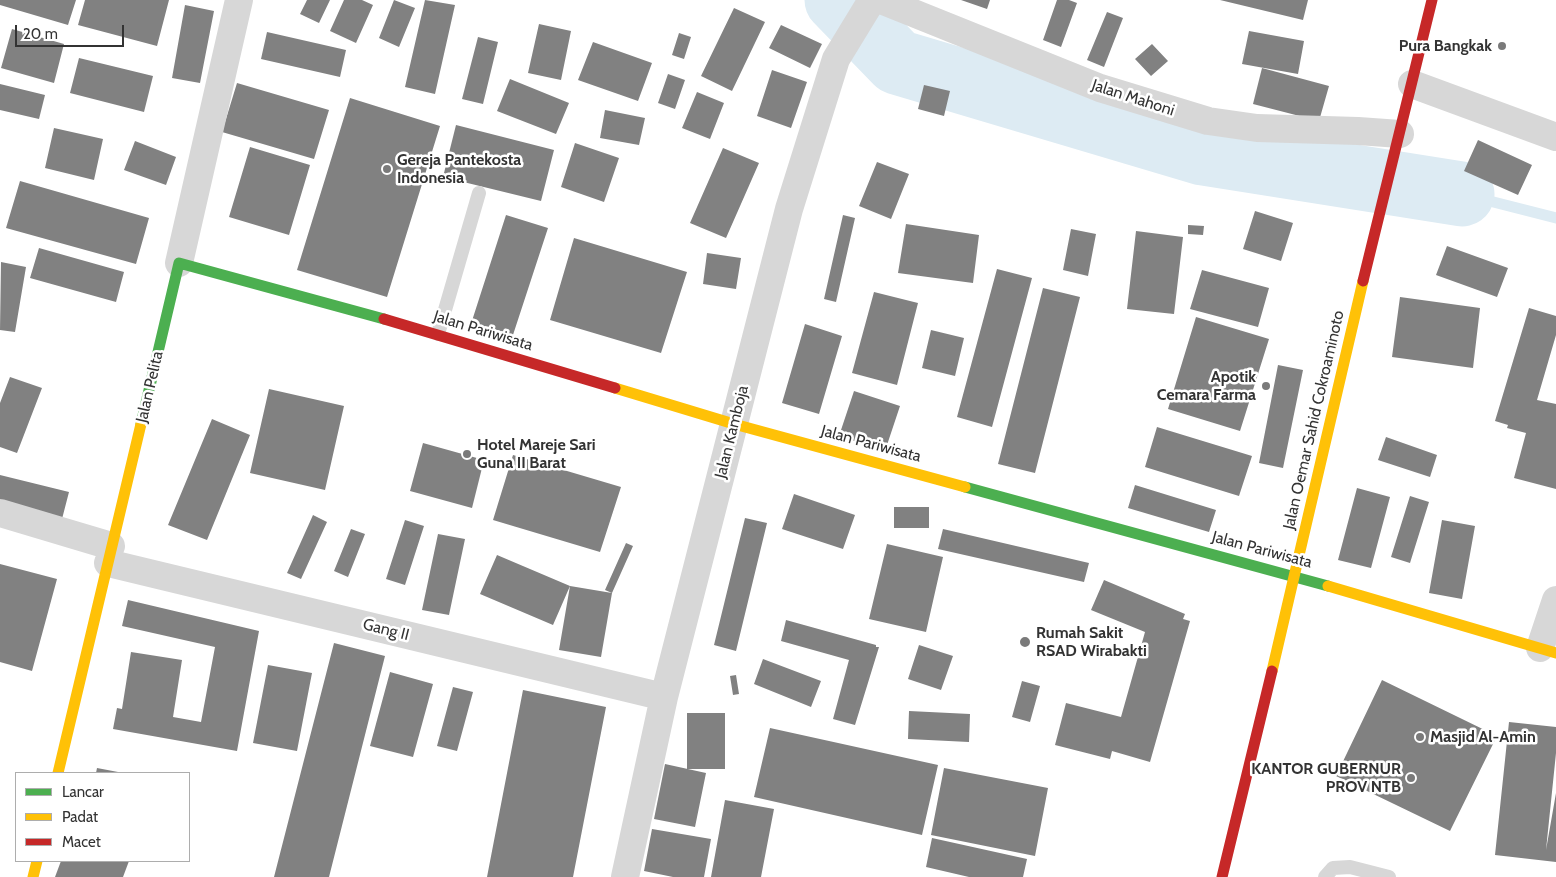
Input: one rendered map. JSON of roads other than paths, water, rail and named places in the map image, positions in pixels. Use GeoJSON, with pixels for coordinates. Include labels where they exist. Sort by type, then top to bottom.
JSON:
{"type":"FeatureCollection","features":[{"type":"Feature","properties":{"kind":"street","name":"Jalan Pelita"},"geometry":{"type":"LineString","coordinates":[[58,772],[179,263],[239,0]]}},
{"type":"Feature","properties":{"kind":"street","name":"Jalan Oemar Sahid Cokroaminoto"},"geometry":{"type":"LineString","coordinates":[[1222,877],[1375,228],[1432,0]]}},
{"type":"Feature","properties":{"kind":"street","name":"Jalan Kamboja"},"geometry":{"type":"LineString","coordinates":[[625,877],[664,697],[790,209],[836,59],[873,3]]}},
{"type":"Feature","properties":{"kind":"street","name":"Jalan Mahoni"},"geometry":{"type":"LineString","coordinates":[[873,3],[1100,88],[1208,121],[1257,128],[1358,132],[1397,145]]}},
{"type":"Feature","properties":{"kind":"street"},"geometry":{"type":"LineString","coordinates":[[1412,84],[1556,137]]}},
{"type":"Feature","properties":{"kind":"street","name":"Jalan Pariwisata"},"geometry":{"type":"LineString","coordinates":[[179,263],[438,334],[734,424],[1294,576],[1548,650]]}},
{"type":"Feature","properties":{"kind":"street","name":"Gang II"},"geometry":{"type":"LineString","coordinates":[[0,513],[109,554],[664,697]]}},
{"type":"Feature","properties":{"kind":"street"},"geometry":{"type":"LineString","coordinates":[[1548,650],[1556,600]]}},
{"type":"Feature","properties":{"kind":"street"},"geometry":{"type":"LineString","coordinates":[[33,877],[37,862]]}},
{"type":"Feature","properties":{"kind":"lane"},"geometry":{"type":"LineString","coordinates":[[438,334],[479,193]]}},
{"type":"Feature","properties":{"kind":"lane"},"geometry":{"type":"LineString","coordinates":[[1325,877],[1333,868],[1350,867],[1389,877]]}},
{"type":"Feature","properties":{"kind":"waterway"},"geometry":{"type":"LineString","coordinates":[[837,0],[897,62],[1203,153],[1462,194]]}},
{"type":"Feature","properties":{"kind":"waterway"},"geometry":{"type":"LineString","coordinates":[[1462,194],[1556,218]]}},
{"type":"Feature","properties":{"kind":"place","name":"Pura Bangkak"},"geometry":{"type":"Point","coordinates":[1502,46]}},
{"type":"Feature","properties":{"kind":"place","name":"Gereja Pantekosta Indonesia"},"geometry":{"type":"Point","coordinates":[387,169]}},
{"type":"Feature","properties":{"kind":"place","name":"Apotik Cemara Farma"},"geometry":{"type":"Point","coordinates":[1266,386]}},
{"type":"Feature","properties":{"kind":"place","name":"Hotel Mareje Sari Guna II Barat"},"geometry":{"type":"Point","coordinates":[467,454]}},
{"type":"Feature","properties":{"kind":"place","name":"Rumah Sakit RSAD Wirabakti"},"geometry":{"type":"Point","coordinates":[1025,642]}},
{"type":"Feature","properties":{"kind":"place","name":"Masjid Al-Amin"},"geometry":{"type":"Point","coordinates":[1420,737]}},
{"type":"Feature","properties":{"kind":"place","name":"KANTOR GUBERNUR PROV NTB"},"geometry":{"type":"Point","coordinates":[1411,778]}}]}
